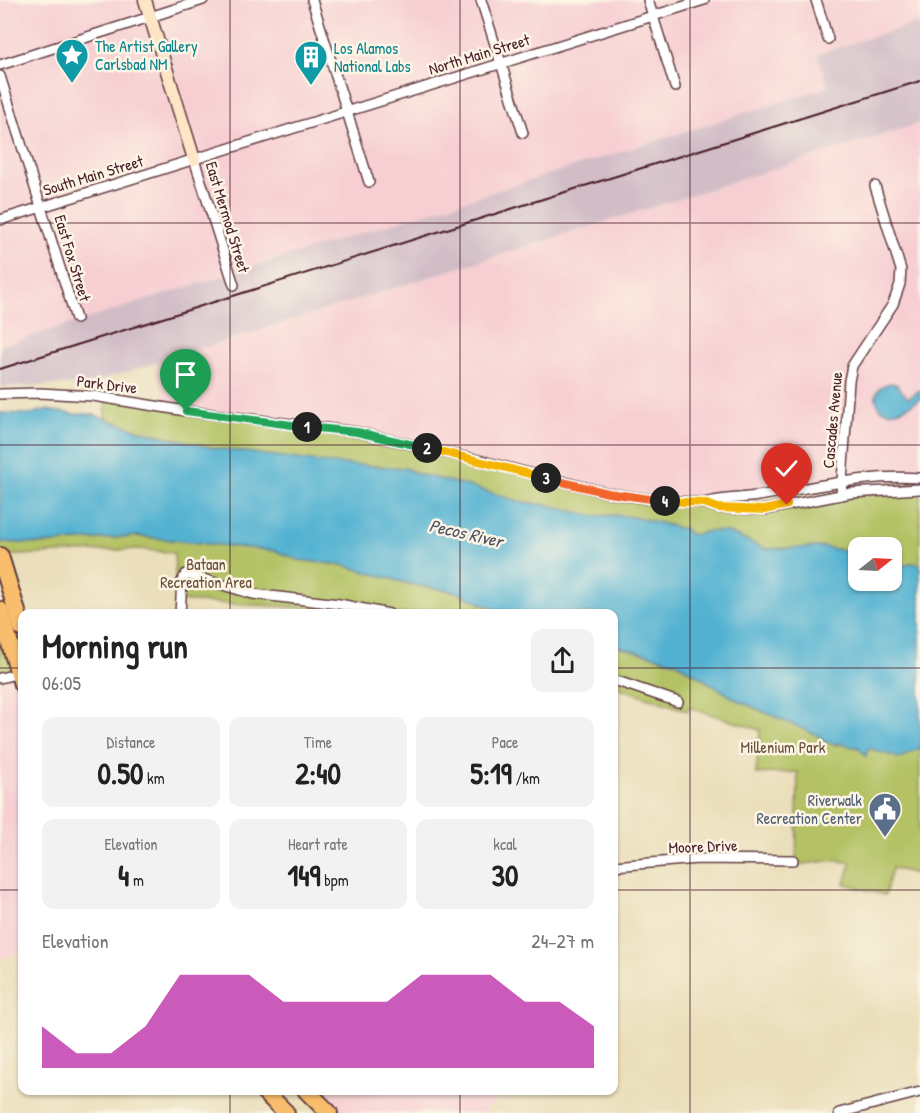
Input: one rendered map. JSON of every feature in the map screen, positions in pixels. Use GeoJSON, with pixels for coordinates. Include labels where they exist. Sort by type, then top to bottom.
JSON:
{"type":"FeatureCollection","features":[{"type":"Feature","properties":{"kind":"highway"},"geometry":{"type":"LineString","coordinates":[[2,564],[18,615]]}},
{"type":"Feature","properties":{"kind":"highway"},"geometry":{"type":"LineString","coordinates":[[0,610],[18,667]]}},
{"type":"Feature","properties":{"kind":"highway"},"geometry":{"type":"LineString","coordinates":[[268,1095],[286,1113]]}},
{"type":"Feature","properties":{"kind":"highway"},"geometry":{"type":"LineString","coordinates":[[311,1095],[329,1113]]}},
{"type":"Feature","properties":{"kind":"street"},"geometry":{"type":"LineString","coordinates":[[145,0],[194,159]]}},
{"type":"Feature","properties":{"kind":"street"},"geometry":{"type":"LineString","coordinates":[[0,65],[203,0]]}},
{"type":"Feature","properties":{"kind":"street"},"geometry":{"type":"LineString","coordinates":[[312,0],[369,182]]}},
{"type":"Feature","properties":{"kind":"street"},"geometry":{"type":"LineString","coordinates":[[481,0],[523,134]]}},
{"type":"Feature","properties":{"kind":"street"},"geometry":{"type":"LineString","coordinates":[[648,0],[675,87]]}},
{"type":"Feature","properties":{"kind":"street","name":"North Main Street"},"geometry":{"type":"LineString","coordinates":[[194,159],[704,0]]}},
{"type":"Feature","properties":{"kind":"street"},"geometry":{"type":"LineString","coordinates":[[816,0],[828,39]]}},
{"type":"Feature","properties":{"kind":"street","name":"East Fox Street"},"geometry":{"type":"LineString","coordinates":[[0,76],[76,319]]}},
{"type":"Feature","properties":{"kind":"street","name":"South Main Street"},"geometry":{"type":"LineString","coordinates":[[0,220],[194,159]]}},
{"type":"Feature","properties":{"kind":"street","name":"East Mermod Street"},"geometry":{"type":"LineString","coordinates":[[194,159],[234,285]]}},
{"type":"Feature","properties":{"kind":"street","name":"Cascades Avenue"},"geometry":{"type":"LineString","coordinates":[[841,495],[852,366],[893,304],[902,275],[875,186]]}},
{"type":"Feature","properties":{"kind":"street","name":"Park Drive"},"geometry":{"type":"LineString","coordinates":[[0,394],[40,393],[93,396],[186,411],[357,432],[608,493],[657,500],[704,503],[718,508],[764,510],[841,495],[920,489]]}},
{"type":"Feature","properties":{"kind":"street","name":"Park Drive"},"geometry":{"type":"LineString","coordinates":[[704,503],[717,499],[764,495],[842,481],[920,478]]}},
{"type":"Feature","properties":{"kind":"street"},"geometry":{"type":"LineString","coordinates":[[180,609],[182,581],[184,576],[189,574],[237,591],[364,609]]}},
{"type":"Feature","properties":{"kind":"street"},"geometry":{"type":"LineString","coordinates":[[0,678],[18,677]]}},
{"type":"Feature","properties":{"kind":"street"},"geometry":{"type":"LineString","coordinates":[[618,681],[678,702]]}},
{"type":"Feature","properties":{"kind":"street","name":"Moore Drive"},"geometry":{"type":"LineString","coordinates":[[618,866],[698,859],[793,860]]}},
{"type":"Feature","properties":{"kind":"street"},"geometry":{"type":"LineString","coordinates":[[839,1113],[920,1092]]}},
{"type":"Feature","properties":{"kind":"shaded area"},"geometry":{"type":"Polygon","coordinates":[[[0,0],[920,0],[920,22],[818,54],[829,87],[0,346],[0,0]]]}},
{"type":"Feature","properties":{"kind":"shaded area"},"geometry":{"type":"Polygon","coordinates":[[[920,22],[920,123],[88,384],[0,387],[0,346],[828,87],[818,54],[920,22]]]}},
{"type":"Feature","properties":{"kind":"shaded area"},"geometry":{"type":"Polygon","coordinates":[[[920,123],[920,478],[764,495],[665,501],[165,407],[156,363],[920,123]]]}},
{"type":"Feature","properties":{"kind":"shaded area"},"geometry":{"type":"Polygon","coordinates":[[[10,674],[18,681],[18,952],[0,959],[0,678],[10,674]]]}},
{"type":"Feature","properties":{"kind":"shaded area"},"geometry":{"type":"Polygon","coordinates":[[[310,1095],[500,1095],[484,1113],[329,1113],[310,1095]]]}},
{"type":"Feature","properties":{"kind":"green space"},"geometry":{"type":"Polygon","coordinates":[[[106,398],[357,432],[586,488],[718,508],[787,505],[920,489],[920,564],[902,565],[902,537],[848,537],[848,551],[823,547],[766,549],[726,532],[691,535],[686,530],[639,518],[594,516],[547,505],[521,502],[418,474],[405,468],[327,463],[214,448],[138,430],[105,418],[106,398]]]}},
{"type":"Feature","properties":{"kind":"green space","name":"Bataan Recreation Area"},"geometry":{"type":"Polygon","coordinates":[[[136,536],[276,551],[298,560],[342,565],[410,584],[457,592],[494,609],[313,609],[177,601],[174,553],[139,549],[0,556],[0,542],[43,544],[136,536]]]}},
{"type":"Feature","properties":{"kind":"green space"},"geometry":{"type":"Polygon","coordinates":[[[0,610],[18,673],[0,678],[0,610]]]}},
{"type":"Feature","properties":{"kind":"green space","name":"Millenium Park"},"geometry":{"type":"Polygon","coordinates":[[[618,646],[676,662],[737,700],[835,745],[842,744],[867,750],[868,748],[900,758],[920,748],[920,875],[892,868],[885,895],[845,884],[851,863],[836,860],[796,865],[798,772],[756,774],[760,730],[688,707],[688,711],[618,687],[618,646]]]}},
{"type":"Feature","properties":{"kind":"water"},"geometry":{"type":"Polygon","coordinates":[[[891,383],[896,384],[908,398],[920,390],[920,399],[896,411],[881,409],[876,397],[878,390],[891,383]]]}},
{"type":"Feature","properties":{"kind":"water","name":"Pecos River"},"geometry":{"type":"Polygon","coordinates":[[[46,410],[92,414],[138,430],[214,448],[327,463],[405,468],[418,474],[521,502],[547,505],[594,516],[619,515],[639,518],[686,530],[691,535],[710,531],[726,532],[766,549],[823,547],[848,551],[848,591],[902,591],[902,565],[920,564],[920,748],[900,758],[868,748],[866,756],[858,747],[827,742],[819,736],[737,700],[676,662],[618,646],[618,609],[494,609],[457,592],[410,584],[342,565],[298,560],[276,551],[136,536],[43,544],[0,542],[0,413],[30,414],[46,410]]]}},
{"type":"Feature","properties":{"kind":"railway"},"geometry":{"type":"LineString","coordinates":[[0,369],[920,81]]}},
{"type":"Feature","properties":{"kind":"place","name":"The Artist Gallery Carlsbad NM"},"geometry":{"type":"Point","coordinates":[72,84]}},
{"type":"Feature","properties":{"kind":"place","name":"Los Alamos National Labs"},"geometry":{"type":"Point","coordinates":[311,86]}},
{"type":"Feature","properties":{"kind":"place","name":"Riverwalk Recreation Center"},"geometry":{"type":"Point","coordinates":[885,838]}},
{"type":"Feature","properties":{"kind":"route"},"geometry":{"type":"LineString","coordinates":[[186,411],[378,436],[631,497],[704,503],[718,508],[764,510],[787,505]]}}]}
